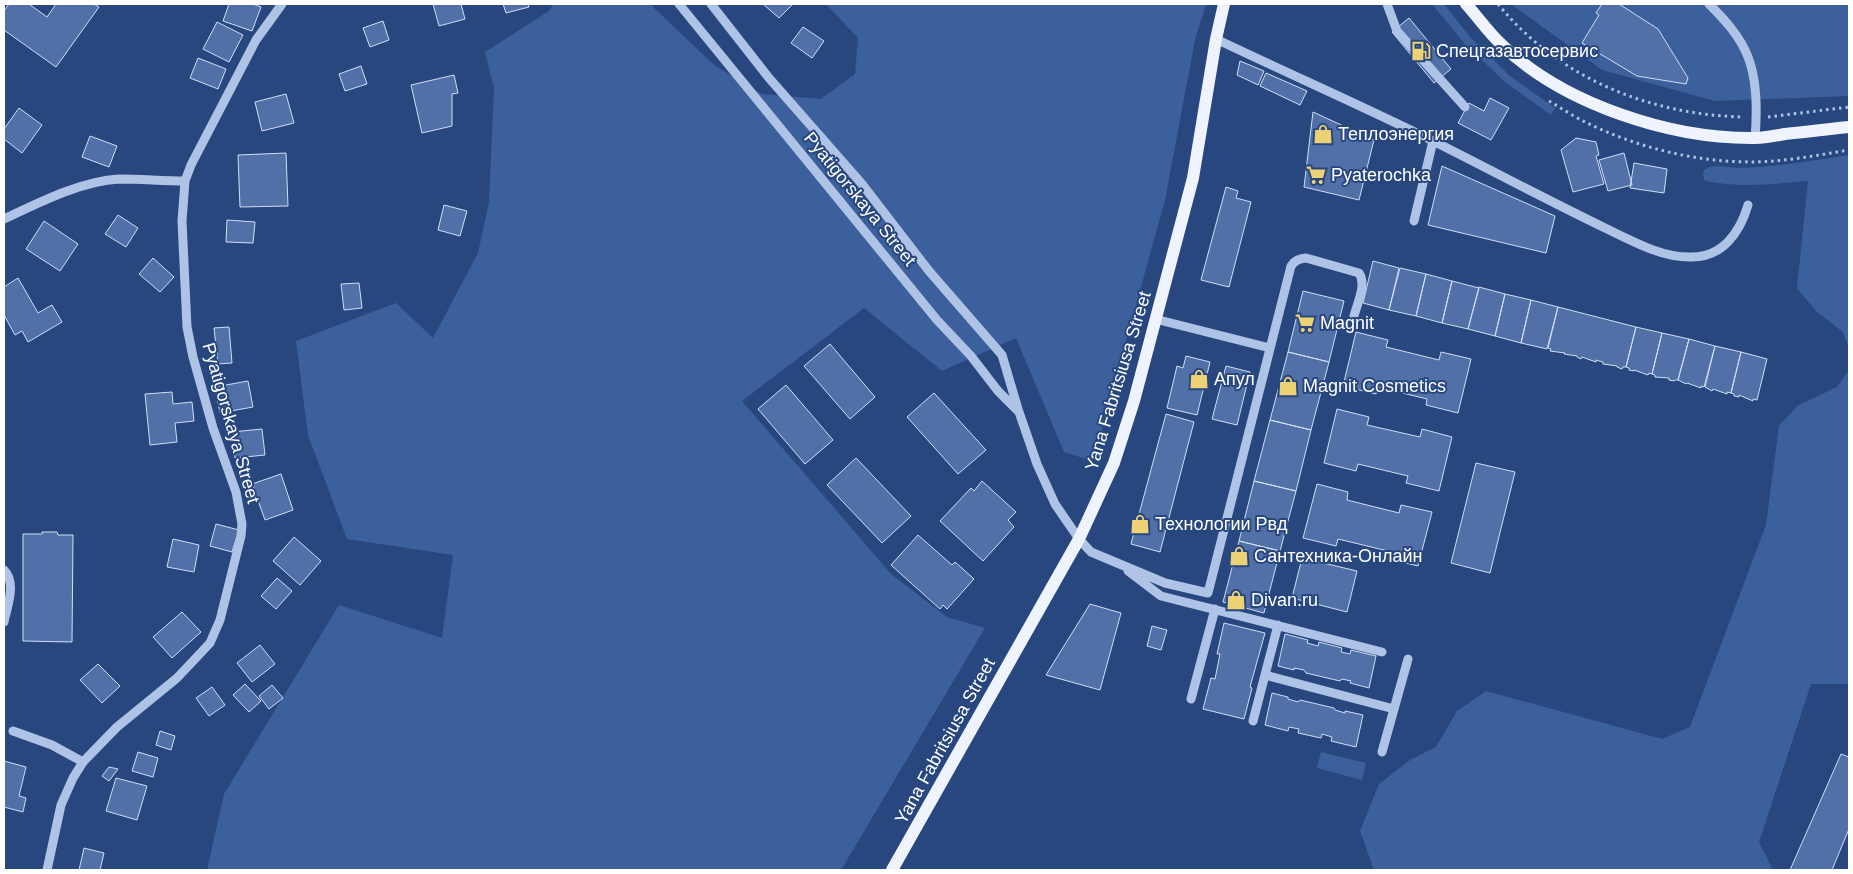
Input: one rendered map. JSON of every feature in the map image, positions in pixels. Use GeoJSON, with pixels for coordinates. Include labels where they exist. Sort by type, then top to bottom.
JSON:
{"type":"FeatureCollection","features":[{"type":"Feature","properties":{"kind":"main road","name":"Yana Fabritsiusa Street"},"geometry":{"type":"LineString","coordinates":[[892,870],[1079,539],[1114,463],[1134,401],[1193,178],[1216,39],[1224,4]]}},
{"type":"Feature","properties":{"kind":"main road"},"geometry":{"type":"LineString","coordinates":[[1466,4],[1501,44],[1534,71],[1576,95],[1608,110],[1645,122],[1699,134],[1756,138],[1849,127]]}},
{"type":"Feature","properties":{"kind":"street","name":"Pyatigorskaya Street"},"geometry":{"type":"LineString","coordinates":[[47,870],[61,805],[73,778],[83,762],[117,727],[177,678],[210,642],[220,620],[241,536],[242,524],[236,492],[213,428],[193,357],[187,327],[182,221],[185,181],[191,164],[256,40],[282,4]]}},
{"type":"Feature","properties":{"kind":"street","name":"Pyatigorskaya Street"},"geometry":{"type":"LineString","coordinates":[[679,4],[937,320],[971,356],[998,391],[1019,412]]}},
{"type":"Feature","properties":{"kind":"street","name":"Pyatigorskaya Street"},"geometry":{"type":"LineString","coordinates":[[711,4],[769,78],[862,184],[929,272],[1002,356],[1037,464],[1055,504],[1079,539],[1091,552],[1118,563]]}},
{"type":"Feature","properties":{"kind":"street"},"geometry":{"type":"LineString","coordinates":[[1387,4],[1397,31],[1465,107]]}},
{"type":"Feature","properties":{"kind":"street"},"geometry":{"type":"LineString","coordinates":[[1709,4],[1729,24],[1748,57],[1757,117],[1756,138]]}},
{"type":"Feature","properties":{"kind":"street"},"geometry":{"type":"LineString","coordinates":[[1216,39],[1433,141],[1580,216],[1641,245],[1668,254],[1691,258],[1708,255],[1723,247],[1744,220],[1748,205]]}},
{"type":"Feature","properties":{"kind":"street"},"geometry":{"type":"LineString","coordinates":[[1414,221],[1433,141]]}},
{"type":"Feature","properties":{"kind":"street"},"geometry":{"type":"LineString","coordinates":[[4,219],[46,199],[81,187],[118,179],[185,181]]}},
{"type":"Feature","properties":{"kind":"street"},"geometry":{"type":"LineString","coordinates":[[1118,563],[1164,583],[1208,593],[1291,266],[1300,258],[1315,260],[1360,273],[1362,284],[1354,316]]}},
{"type":"Feature","properties":{"kind":"street"},"geometry":{"type":"LineString","coordinates":[[1156,320],[1270,348]]}},
{"type":"Feature","properties":{"kind":"street"},"geometry":{"type":"LineString","coordinates":[[1118,563],[1161,596],[1382,652]]}},
{"type":"Feature","properties":{"kind":"street"},"geometry":{"type":"LineString","coordinates":[[4,570],[10,580],[10,595],[4,622]]}},
{"type":"Feature","properties":{"kind":"street"},"geometry":{"type":"LineString","coordinates":[[1191,699],[1215,609]]}},
{"type":"Feature","properties":{"kind":"street"},"geometry":{"type":"LineString","coordinates":[[1253,721],[1278,625]]}},
{"type":"Feature","properties":{"kind":"street"},"geometry":{"type":"LineString","coordinates":[[1382,752],[1408,659]]}},
{"type":"Feature","properties":{"kind":"street"},"geometry":{"type":"LineString","coordinates":[[1265,675],[1394,709]]}},
{"type":"Feature","properties":{"kind":"street"},"geometry":{"type":"LineString","coordinates":[[13,731],[52,745],[83,762]]}},
{"type":"Feature","properties":{"kind":"path"},"geometry":{"type":"LineString","coordinates":[[1498,4],[1516,26],[1549,52],[1585,77],[1623,95],[1684,111],[1717,116],[1772,117],[1849,106]]}},
{"type":"Feature","properties":{"kind":"shaded area"},"geometry":{"type":"Polygon","coordinates":[[[553,4],[650,4],[714,65],[762,94],[821,99],[855,74],[858,38],[826,4],[1206,4],[1195,40],[1165,200],[1093,461],[1064,452],[1016,338],[942,371],[864,308],[742,401],[891,574],[947,617],[985,628],[841,870],[207,870],[224,794],[339,605],[442,638],[453,555],[347,539],[308,435],[296,341],[396,303],[433,338],[478,253],[489,202],[494,88],[485,52],[549,11],[553,4]]]}},
{"type":"Feature","properties":{"kind":"shaded area"},"geometry":{"type":"Polygon","coordinates":[[[1432,4],[1444,4],[1470,37],[1510,76],[1555,108],[1551,115],[1505,82],[1464,43],[1432,4]]]}},
{"type":"Feature","properties":{"kind":"shaded area"},"geometry":{"type":"Polygon","coordinates":[[[1512,4],[1849,4],[1849,96],[1715,101],[1602,70],[1512,4]]]}},
{"type":"Feature","properties":{"kind":"shaded area"},"geometry":{"type":"Polygon","coordinates":[[[1849,155],[1849,348],[1843,332],[1816,311],[1797,288],[1808,181],[1756,185],[1731,184],[1705,181],[1703,176],[1704,170],[1712,167],[1766,166],[1849,155]]]}},
{"type":"Feature","properties":{"kind":"shaded area"},"geometry":{"type":"Polygon","coordinates":[[[1849,370],[1849,684],[1811,684],[1759,842],[1773,870],[1374,870],[1360,831],[1379,784],[1410,760],[1436,747],[1457,711],[1486,691],[1662,739],[1690,727],[1766,525],[1779,426],[1797,406],[1837,387],[1849,370]]]}},
{"type":"Feature","properties":{"kind":"shaded area"},"geometry":{"type":"Polygon","coordinates":[[[1321,752],[1366,763],[1362,780],[1317,768],[1321,752]]]}},
{"type":"Feature","properties":{"kind":"building"},"geometry":{"type":"Polygon","coordinates":[[[9,4],[29,4],[47,17],[56,4],[94,4],[99,7],[56,67],[4,30],[4,11],[9,4]]]}},
{"type":"Feature","properties":{"kind":"building"},"geometry":{"type":"Polygon","coordinates":[[[229,4],[253,4],[261,7],[252,31],[223,21],[229,4]]]}},
{"type":"Feature","properties":{"kind":"building"},"geometry":{"type":"Polygon","coordinates":[[[433,4],[461,4],[465,19],[439,26],[433,4]]]}},
{"type":"Feature","properties":{"kind":"building"},"geometry":{"type":"Polygon","coordinates":[[[503,4],[528,4],[529,7],[506,13],[503,4]]]}},
{"type":"Feature","properties":{"kind":"building"},"geometry":{"type":"Polygon","coordinates":[[[763,4],[793,4],[779,18],[763,4]]]}},
{"type":"Feature","properties":{"kind":"building"},"geometry":{"type":"Polygon","coordinates":[[[1602,4],[1619,4],[1658,29],[1688,78],[1686,84],[1637,76],[1582,43],[1599,15],[1596,13],[1602,4]]]}},
{"type":"Feature","properties":{"kind":"building","name":"Спецгазавтосервис"},"geometry":{"type":"Polygon","coordinates":[[[1409,18],[1451,69],[1434,83],[1392,32],[1409,18]]]}},
{"type":"Feature","properties":{"kind":"building"},"geometry":{"type":"Polygon","coordinates":[[[383,21],[389,40],[370,47],[363,28],[383,21]]]}},
{"type":"Feature","properties":{"kind":"building"},"geometry":{"type":"Polygon","coordinates":[[[217,22],[243,35],[229,62],[203,49],[217,22]]]}},
{"type":"Feature","properties":{"kind":"building"},"geometry":{"type":"Polygon","coordinates":[[[803,27],[824,41],[812,58],[791,43],[803,27]]]}},
{"type":"Feature","properties":{"kind":"building"},"geometry":{"type":"Polygon","coordinates":[[[198,58],[226,69],[218,89],[190,78],[198,58]]]}},
{"type":"Feature","properties":{"kind":"building"},"geometry":{"type":"Polygon","coordinates":[[[1240,61],[1264,71],[1258,85],[1237,75],[1240,61]]]}},
{"type":"Feature","properties":{"kind":"building"},"geometry":{"type":"Polygon","coordinates":[[[361,66],[367,84],[345,91],[339,74],[361,66]]]}},
{"type":"Feature","properties":{"kind":"building"},"geometry":{"type":"Polygon","coordinates":[[[1266,73],[1307,91],[1300,105],[1260,86],[1266,73]]]}},
{"type":"Feature","properties":{"kind":"building"},"geometry":{"type":"Polygon","coordinates":[[[454,75],[458,93],[452,94],[452,126],[422,133],[411,85],[454,75]]]}},
{"type":"Feature","properties":{"kind":"building"},"geometry":{"type":"Polygon","coordinates":[[[286,94],[294,123],[262,131],[255,102],[286,94]]]}},
{"type":"Feature","properties":{"kind":"building"},"geometry":{"type":"Polygon","coordinates":[[[1490,98],[1509,108],[1491,140],[1458,123],[1469,103],[1484,111],[1490,98]]]}},
{"type":"Feature","properties":{"kind":"building"},"geometry":{"type":"Polygon","coordinates":[[[19,108],[42,125],[22,153],[4,139],[4,129],[19,108]]]}},
{"type":"Feature","properties":{"kind":"building"},"geometry":{"type":"Polygon","coordinates":[[[1313,112],[1374,140],[1359,200],[1304,187],[1313,112]]]}},
{"type":"Feature","properties":{"kind":"building"},"geometry":{"type":"Polygon","coordinates":[[[90,136],[117,146],[109,167],[82,157],[90,136]]]}},
{"type":"Feature","properties":{"kind":"building"},"geometry":{"type":"Polygon","coordinates":[[[1576,138],[1596,142],[1599,155],[1596,156],[1604,184],[1573,192],[1561,150],[1576,138]]]}},
{"type":"Feature","properties":{"kind":"building"},"geometry":{"type":"Polygon","coordinates":[[[286,153],[288,206],[240,207],[238,155],[286,153]]]}},
{"type":"Feature","properties":{"kind":"building"},"geometry":{"type":"Polygon","coordinates":[[[1624,153],[1632,185],[1608,191],[1599,160],[1624,153]]]}},
{"type":"Feature","properties":{"kind":"building"},"geometry":{"type":"Polygon","coordinates":[[[1634,163],[1667,169],[1664,193],[1630,188],[1634,163]]]}},
{"type":"Feature","properties":{"kind":"building"},"geometry":{"type":"Polygon","coordinates":[[[1442,166],[1555,216],[1546,253],[1428,225],[1442,166]]]}},
{"type":"Feature","properties":{"kind":"building"},"geometry":{"type":"Polygon","coordinates":[[[1226,187],[1238,191],[1236,198],[1251,202],[1229,287],[1201,280],[1226,187]]]}},
{"type":"Feature","properties":{"kind":"building"},"geometry":{"type":"Polygon","coordinates":[[[444,205],[467,211],[460,236],[438,230],[444,205]]]}},
{"type":"Feature","properties":{"kind":"building"},"geometry":{"type":"Polygon","coordinates":[[[118,215],[138,228],[126,247],[105,234],[118,215]]]}},
{"type":"Feature","properties":{"kind":"building"},"geometry":{"type":"Polygon","coordinates":[[[227,220],[255,222],[253,243],[226,242],[227,220]]]}},
{"type":"Feature","properties":{"kind":"building"},"geometry":{"type":"Polygon","coordinates":[[[44,221],[78,244],[60,271],[26,249],[44,221]]]}},
{"type":"Feature","properties":{"kind":"building"},"geometry":{"type":"Polygon","coordinates":[[[153,258],[174,277],[160,292],[139,274],[153,258]]]}},
{"type":"Feature","properties":{"kind":"building"},"geometry":{"type":"Polygon","coordinates":[[[1373,261],[1399,268],[1389,310],[1363,303],[1373,261]]]}},
{"type":"Feature","properties":{"kind":"building"},"geometry":{"type":"Polygon","coordinates":[[[1400,268],[1426,274],[1416,316],[1389,310],[1400,268]]]}},
{"type":"Feature","properties":{"kind":"building"},"geometry":{"type":"Polygon","coordinates":[[[1426,274],[1452,281],[1442,323],[1416,316],[1426,274]]]}},
{"type":"Feature","properties":{"kind":"building"},"geometry":{"type":"Polygon","coordinates":[[[18,278],[38,313],[52,305],[62,322],[28,342],[22,331],[15,335],[4,315],[4,287],[18,278]]]}},
{"type":"Feature","properties":{"kind":"building"},"geometry":{"type":"Polygon","coordinates":[[[1452,281],[1479,288],[1468,329],[1442,323],[1452,281]]]}},
{"type":"Feature","properties":{"kind":"building"},"geometry":{"type":"Polygon","coordinates":[[[359,283],[362,308],[344,310],[341,284],[359,283]]]}},
{"type":"Feature","properties":{"kind":"building"},"geometry":{"type":"Polygon","coordinates":[[[1479,287],[1505,294],[1495,336],[1468,329],[1479,287]]]}},
{"type":"Feature","properties":{"kind":"building"},"geometry":{"type":"Polygon","coordinates":[[[1303,291],[1344,301],[1329,362],[1288,352],[1303,291]]]}},
{"type":"Feature","properties":{"kind":"building"},"geometry":{"type":"Polygon","coordinates":[[[1505,294],[1531,300],[1521,343],[1495,336],[1505,294]]]}},
{"type":"Feature","properties":{"kind":"building"},"geometry":{"type":"Polygon","coordinates":[[[1531,300],[1558,307],[1547,349],[1521,343],[1531,300]]]}},
{"type":"Feature","properties":{"kind":"building"},"geometry":{"type":"Polygon","coordinates":[[[1558,307],[1636,327],[1626,367],[1622,369],[1596,360],[1596,362],[1582,357],[1581,359],[1577,356],[1550,351],[1551,349],[1548,348],[1558,307]]]}},
{"type":"Feature","properties":{"kind":"building"},"geometry":{"type":"Polygon","coordinates":[[[229,327],[232,363],[218,364],[214,328],[229,327]]]}},
{"type":"Feature","properties":{"kind":"building"},"geometry":{"type":"Polygon","coordinates":[[[1636,327],[1662,333],[1652,374],[1649,373],[1648,375],[1629,370],[1626,367],[1636,327]]]}},
{"type":"Feature","properties":{"kind":"building"},"geometry":{"type":"Polygon","coordinates":[[[1356,332],[1388,340],[1386,347],[1439,360],[1441,352],[1471,359],[1458,413],[1426,405],[1427,399],[1378,387],[1376,394],[1343,386],[1356,332]]]}},
{"type":"Feature","properties":{"kind":"building"},"geometry":{"type":"Polygon","coordinates":[[[1662,333],[1689,339],[1678,380],[1674,381],[1669,380],[1669,378],[1655,377],[1652,374],[1662,333]]]}},
{"type":"Feature","properties":{"kind":"building"},"geometry":{"type":"Polygon","coordinates":[[[1689,339],[1715,346],[1704,387],[1701,386],[1701,388],[1678,380],[1689,339]]]}},
{"type":"Feature","properties":{"kind":"building"},"geometry":{"type":"Polygon","coordinates":[[[830,344],[875,397],[850,419],[804,366],[830,344]]]}},
{"type":"Feature","properties":{"kind":"building"},"geometry":{"type":"Polygon","coordinates":[[[1715,346],[1741,352],[1731,393],[1727,392],[1727,394],[1713,389],[1712,391],[1705,387],[1715,346]]]}},
{"type":"Feature","properties":{"kind":"building"},"geometry":{"type":"Polygon","coordinates":[[[1288,352],[1329,362],[1311,430],[1270,420],[1288,352]]]}},
{"type":"Feature","properties":{"kind":"building"},"geometry":{"type":"Polygon","coordinates":[[[1741,352],[1767,359],[1757,400],[1753,399],[1753,401],[1739,395],[1739,397],[1734,396],[1731,393],[1741,352]]]}},
{"type":"Feature","properties":{"kind":"building"},"geometry":{"type":"Polygon","coordinates":[[[1186,356],[1210,362],[1197,415],[1167,408],[1177,366],[1183,368],[1186,356]]]}},
{"type":"Feature","properties":{"kind":"building"},"geometry":{"type":"Polygon","coordinates":[[[1226,366],[1250,372],[1237,425],[1212,419],[1226,366]]]}},
{"type":"Feature","properties":{"kind":"building"},"geometry":{"type":"Polygon","coordinates":[[[248,381],[253,407],[220,413],[215,387],[248,381]]]}},
{"type":"Feature","properties":{"kind":"building"},"geometry":{"type":"Polygon","coordinates":[[[786,385],[833,440],[805,464],[758,409],[786,385]]]}},
{"type":"Feature","properties":{"kind":"building"},"geometry":{"type":"Polygon","coordinates":[[[172,392],[173,404],[192,402],[194,421],[175,423],[177,442],[150,445],[145,394],[172,392]]]}},
{"type":"Feature","properties":{"kind":"building"},"geometry":{"type":"Polygon","coordinates":[[[934,393],[986,450],[958,474],[907,417],[934,393]]]}},
{"type":"Feature","properties":{"kind":"building"},"geometry":{"type":"Polygon","coordinates":[[[1337,409],[1369,417],[1367,425],[1420,437],[1422,429],[1452,437],[1439,491],[1406,483],[1408,476],[1358,464],[1356,471],[1324,463],[1337,409]]]}},
{"type":"Feature","properties":{"kind":"building"},"geometry":{"type":"Polygon","coordinates":[[[1166,414],[1194,422],[1160,552],[1131,544],[1166,414]]]}},
{"type":"Feature","properties":{"kind":"building"},"geometry":{"type":"Polygon","coordinates":[[[1270,420],[1311,430],[1296,491],[1254,481],[1270,420]]]}},
{"type":"Feature","properties":{"kind":"building"},"geometry":{"type":"Polygon","coordinates":[[[262,429],[265,455],[235,458],[232,432],[262,429]]]}},
{"type":"Feature","properties":{"kind":"building"},"geometry":{"type":"Polygon","coordinates":[[[856,458],[911,516],[882,543],[827,485],[856,458]]]}},
{"type":"Feature","properties":{"kind":"building"},"geometry":{"type":"Polygon","coordinates":[[[1476,463],[1515,472],[1490,573],[1451,563],[1476,463]]]}},
{"type":"Feature","properties":{"kind":"building"},"geometry":{"type":"Polygon","coordinates":[[[281,474],[293,510],[265,520],[252,484],[281,474]]]}},
{"type":"Feature","properties":{"kind":"building"},"geometry":{"type":"Polygon","coordinates":[[[982,481],[1016,512],[1008,520],[1014,527],[983,561],[940,521],[971,488],[974,491],[982,481]]]}},
{"type":"Feature","properties":{"kind":"building"},"geometry":{"type":"Polygon","coordinates":[[[1254,481],[1296,491],[1280,551],[1239,541],[1254,481]]]}},
{"type":"Feature","properties":{"kind":"building"},"geometry":{"type":"Polygon","coordinates":[[[1317,484],[1348,492],[1347,500],[1399,513],[1401,505],[1432,512],[1418,566],[1386,558],[1388,551],[1338,539],[1336,546],[1303,538],[1317,484]]]}},
{"type":"Feature","properties":{"kind":"building"},"geometry":{"type":"Polygon","coordinates":[[[216,524],[239,530],[232,552],[210,546],[216,524]]]}},
{"type":"Feature","properties":{"kind":"building"},"geometry":{"type":"Polygon","coordinates":[[[42,532],[73,535],[72,642],[23,641],[23,534],[42,534],[42,532]]]}},
{"type":"Feature","properties":{"kind":"building"},"geometry":{"type":"Polygon","coordinates":[[[918,535],[952,565],[955,562],[974,579],[947,609],[943,605],[940,609],[891,565],[918,535]]]}},
{"type":"Feature","properties":{"kind":"building"},"geometry":{"type":"Polygon","coordinates":[[[294,537],[321,561],[300,585],[273,561],[294,537]]]}},
{"type":"Feature","properties":{"kind":"building"},"geometry":{"type":"Polygon","coordinates":[[[173,539],[199,545],[194,572],[167,567],[173,539]]]}},
{"type":"Feature","properties":{"kind":"building"},"geometry":{"type":"Polygon","coordinates":[[[1239,541],[1280,551],[1264,613],[1223,602],[1239,541]]]}},
{"type":"Feature","properties":{"kind":"building"},"geometry":{"type":"Polygon","coordinates":[[[1302,558],[1357,571],[1347,612],[1292,598],[1302,558]]]}},
{"type":"Feature","properties":{"kind":"building"},"geometry":{"type":"Polygon","coordinates":[[[277,578],[292,591],[276,609],[261,596],[277,578]]]}},
{"type":"Feature","properties":{"kind":"building"},"geometry":{"type":"Polygon","coordinates":[[[1090,604],[1121,613],[1100,690],[1046,675],[1090,604]]]}},
{"type":"Feature","properties":{"kind":"building"},"geometry":{"type":"Polygon","coordinates":[[[182,612],[201,632],[172,658],[153,637],[182,612]]]}},
{"type":"Feature","properties":{"kind":"building"},"geometry":{"type":"Polygon","coordinates":[[[1224,623],[1265,633],[1250,687],[1252,688],[1244,719],[1203,709],[1211,678],[1215,679],[1220,654],[1217,654],[1224,623]]]}},
{"type":"Feature","properties":{"kind":"building"},"geometry":{"type":"Polygon","coordinates":[[[1152,626],[1167,630],[1161,650],[1147,646],[1152,626]]]}},
{"type":"Feature","properties":{"kind":"building"},"geometry":{"type":"Polygon","coordinates":[[[1285,634],[1308,640],[1307,643],[1318,646],[1319,642],[1342,648],[1341,652],[1350,654],[1351,650],[1376,656],[1369,688],[1350,683],[1351,681],[1342,679],[1340,681],[1306,673],[1304,670],[1294,668],[1294,670],[1278,666],[1285,634]]]}},
{"type":"Feature","properties":{"kind":"building"},"geometry":{"type":"Polygon","coordinates":[[[260,645],[275,664],[252,682],[237,663],[260,645]]]}},
{"type":"Feature","properties":{"kind":"building"},"geometry":{"type":"Polygon","coordinates":[[[98,664],[120,686],[102,703],[80,680],[98,664]]]}},
{"type":"Feature","properties":{"kind":"building"},"geometry":{"type":"Polygon","coordinates":[[[245,684],[261,701],[249,712],[233,695],[245,684]]]}},
{"type":"Feature","properties":{"kind":"building"},"geometry":{"type":"Polygon","coordinates":[[[272,685],[283,698],[269,709],[259,696],[272,685]]]}},
{"type":"Feature","properties":{"kind":"building"},"geometry":{"type":"Polygon","coordinates":[[[212,687],[225,705],[209,716],[196,698],[212,687]]]}},
{"type":"Feature","properties":{"kind":"building"},"geometry":{"type":"Polygon","coordinates":[[[1272,693],[1298,702],[1300,700],[1334,708],[1345,713],[1345,711],[1363,715],[1356,747],[1331,741],[1332,737],[1322,734],[1321,738],[1298,733],[1299,729],[1289,727],[1288,731],[1265,725],[1272,693]]]}},
{"type":"Feature","properties":{"kind":"building"},"geometry":{"type":"Polygon","coordinates":[[[160,731],[175,736],[171,750],[156,745],[160,731]]]}},
{"type":"Feature","properties":{"kind":"building"},"geometry":{"type":"Polygon","coordinates":[[[138,752],[158,758],[153,777],[132,771],[138,752]]]}},
{"type":"Feature","properties":{"kind":"building"},"geometry":{"type":"Polygon","coordinates":[[[1841,754],[1849,757],[1849,829],[1832,870],[1790,870],[1841,754]]]}},
{"type":"Feature","properties":{"kind":"building"},"geometry":{"type":"Polygon","coordinates":[[[4,761],[26,767],[19,796],[26,798],[23,812],[4,807],[4,761]]]}},
{"type":"Feature","properties":{"kind":"building"},"geometry":{"type":"Polygon","coordinates":[[[109,767],[118,769],[109,781],[102,776],[109,767]]]}},
{"type":"Feature","properties":{"kind":"building"},"geometry":{"type":"Polygon","coordinates":[[[116,778],[147,786],[137,820],[106,811],[116,778]]]}},
{"type":"Feature","properties":{"kind":"building"},"geometry":{"type":"Polygon","coordinates":[[[84,848],[104,853],[100,870],[79,870],[84,848]]]}},
{"type":"Feature","properties":{"kind":"place","name":"Спецгазавтосервис"},"geometry":{"type":"Point","coordinates":[1421,51]}},
{"type":"Feature","properties":{"kind":"place","name":"Теплоэнергия"},"geometry":{"type":"Point","coordinates":[1323,134]}},
{"type":"Feature","properties":{"kind":"place","name":"Pyaterochka"},"geometry":{"type":"Point","coordinates":[1316,175]}},
{"type":"Feature","properties":{"kind":"place","name":"Magnit"},"geometry":{"type":"Point","coordinates":[1305,323]}},
{"type":"Feature","properties":{"kind":"place","name":"Апул"},"geometry":{"type":"Point","coordinates":[1199,379]}},
{"type":"Feature","properties":{"kind":"place","name":"Magnit Cosmetics"},"geometry":{"type":"Point","coordinates":[1288,386]}},
{"type":"Feature","properties":{"kind":"place","name":"Технологии Рвд"},"geometry":{"type":"Point","coordinates":[1140,524]}},
{"type":"Feature","properties":{"kind":"place","name":"Сантехника-Онлайн"},"geometry":{"type":"Point","coordinates":[1239,556]}},
{"type":"Feature","properties":{"kind":"place","name":"Divan.ru"},"geometry":{"type":"Point","coordinates":[1236,600]}}]}
